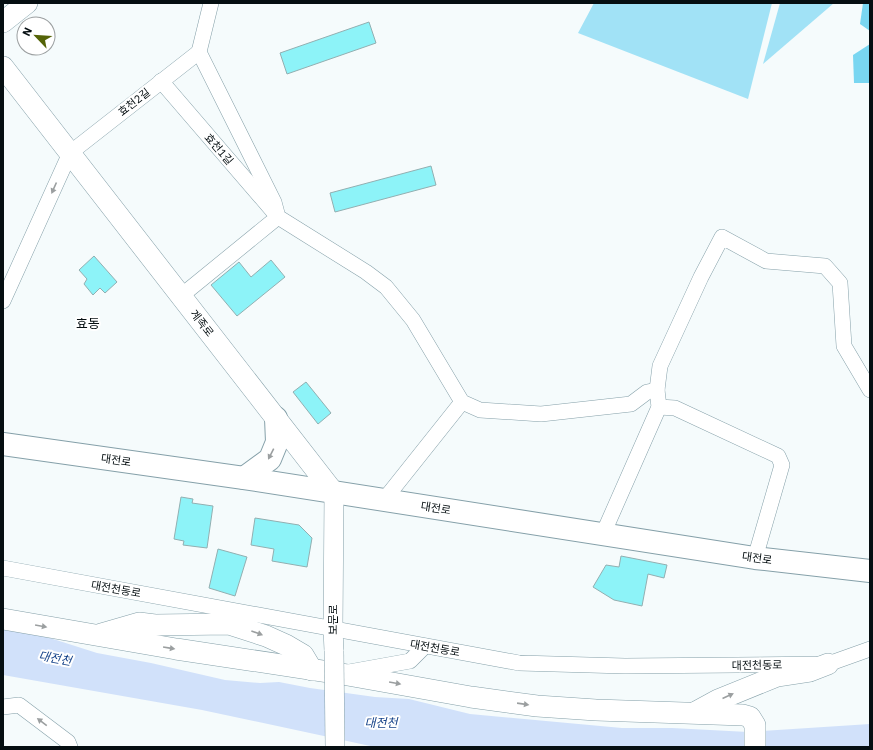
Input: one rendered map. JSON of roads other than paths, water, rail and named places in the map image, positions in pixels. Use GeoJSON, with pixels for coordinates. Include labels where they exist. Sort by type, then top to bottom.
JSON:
{"type":"FeatureCollection","features":[{"type":"Feature","properties":{"kind":"main road"},"geometry":{"type":"LineString","coordinates":[[3,22],[27,3]]}},
{"type":"Feature","properties":{"kind":"main road","name":"계족로"},"geometry":{"type":"LineString","coordinates":[[3,67],[334,493]]}},
{"type":"Feature","properties":{"kind":"main road"},"geometry":{"type":"LineString","coordinates":[[244,478],[270,459],[277,442],[276,418]]}},
{"type":"Feature","properties":{"kind":"main road","name":"대전로"},"geometry":{"type":"LineString","coordinates":[[3,444],[244,478],[755,558],[870,571]]}},
{"type":"Feature","properties":{"kind":"main road"},"geometry":{"type":"LineString","coordinates":[[95,636],[139,623],[155,625],[230,617],[303,655],[312,670]]}},
{"type":"Feature","properties":{"kind":"main road"},"geometry":{"type":"LineString","coordinates":[[3,619],[95,636],[342,674],[471,697],[537,706],[743,715],[750,717],[754,725],[755,747]]}},
{"type":"Feature","properties":{"kind":"main road"},"geometry":{"type":"LineString","coordinates":[[694,713],[718,700],[777,676],[810,671],[828,664]]}},
{"type":"Feature","properties":{"kind":"street"},"geometry":{"type":"LineString","coordinates":[[181,296],[278,217],[274,202],[199,52],[211,3]]}},
{"type":"Feature","properties":{"kind":"street","name":"효천2길"},"geometry":{"type":"LineString","coordinates":[[70,153],[199,52]]}},
{"type":"Feature","properties":{"kind":"street","name":"효천1길"},"geometry":{"type":"LineString","coordinates":[[161,81],[278,217],[366,272],[386,287],[413,320],[462,402]]}},
{"type":"Feature","properties":{"kind":"street"},"geometry":{"type":"LineString","coordinates":[[3,301],[70,153]]}},
{"type":"Feature","properties":{"kind":"street"},"geometry":{"type":"LineString","coordinates":[[603,534],[659,407],[657,390],[660,366],[701,277],[722,237],[766,260],[824,266],[840,283],[844,346],[870,390]]}},
{"type":"Feature","properties":{"kind":"street"},"geometry":{"type":"LineString","coordinates":[[384,500],[462,402],[480,410],[541,414],[631,404],[647,392],[657,390]]}},
{"type":"Feature","properties":{"kind":"street"},"geometry":{"type":"LineString","coordinates":[[659,407],[675,408],[778,456],[782,465],[755,558]]}},
{"type":"Feature","properties":{"kind":"street","name":"보문로"},"geometry":{"type":"LineString","coordinates":[[334,493],[333,629],[335,747]]}},
{"type":"Feature","properties":{"kind":"street","name":"대전천동로"},"geometry":{"type":"LineString","coordinates":[[3,568],[230,617],[333,629],[519,663],[625,666],[828,664],[870,649]]}},
{"type":"Feature","properties":{"kind":"street"},"geometry":{"type":"LineString","coordinates":[[342,674],[410,661],[425,646]]}},
{"type":"Feature","properties":{"kind":"street"},"geometry":{"type":"LineString","coordinates":[[3,707],[21,698],[68,742],[70,747]]}},
{"type":"Feature","properties":{"kind":"water","name":"대전천"},"geometry":{"type":"Polygon","coordinates":[[[3,627],[28,631],[97,653],[151,663],[225,680],[260,683],[279,682],[375,697],[409,699],[470,714],[622,728],[672,728],[748,732],[870,724],[870,747],[375,747],[202,710],[3,675],[3,627]]]}},
{"type":"Feature","properties":{"kind":"district","name":"효동"},"geometry":{"type":"Point","coordinates":[88,323]}}]}
